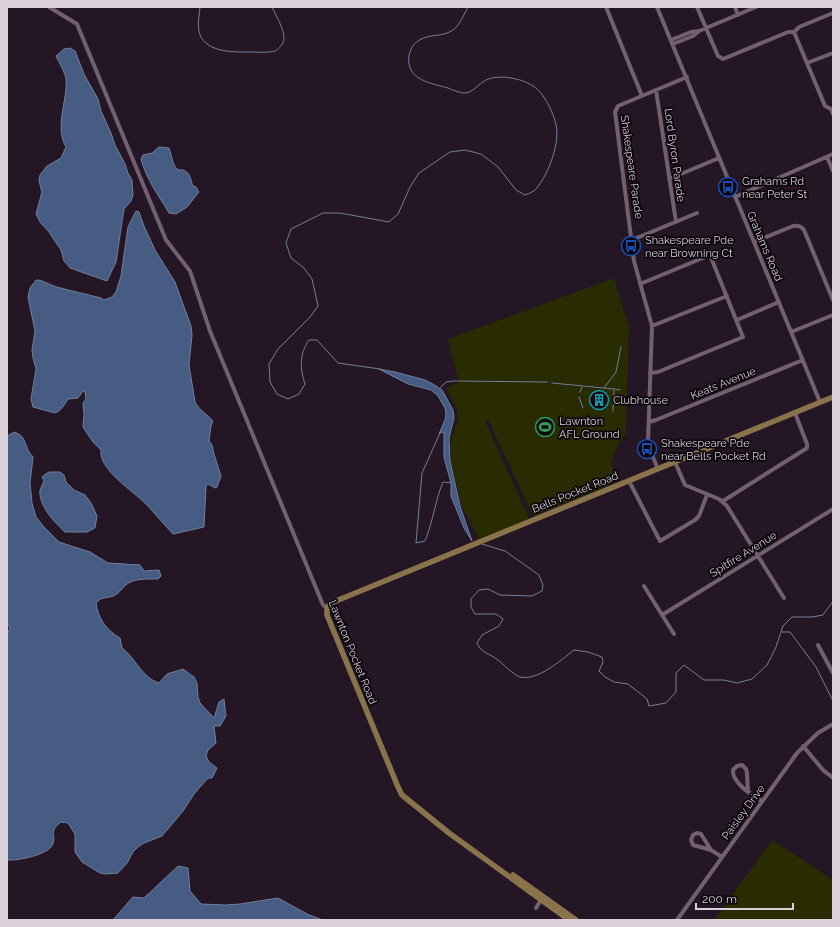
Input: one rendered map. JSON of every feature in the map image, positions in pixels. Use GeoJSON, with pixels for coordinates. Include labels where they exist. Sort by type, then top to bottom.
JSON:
{"type":"FeatureCollection","features":[{"type":"Feature","properties":{"kind":"main road","name":"Bells Pocket Road"},"geometry":{"type":"LineString","coordinates":[[327,608],[329,605],[339,600],[833,397]]}},
{"type":"Feature","properties":{"kind":"main road","name":"Lawnton Pocket Road"},"geometry":{"type":"LineString","coordinates":[[327,608],[327,615],[400,791],[411,803],[486,859],[516,877],[569,920]]}},
{"type":"Feature","properties":{"kind":"main road","name":"Lawnton Pocket Road"},"geometry":{"type":"LineString","coordinates":[[542,898],[576,920]]}},
{"type":"Feature","properties":{"kind":"street","name":"Lawnton Pocket Road"},"geometry":{"type":"LineString","coordinates":[[50,7],[77,24],[166,240],[190,271],[210,331],[323,605],[327,608]]}},
{"type":"Feature","properties":{"kind":"street"},"geometry":{"type":"LineString","coordinates":[[606,7],[642,96]]}},
{"type":"Feature","properties":{"kind":"street","name":"Grahams Road"},"geometry":{"type":"LineString","coordinates":[[658,7],[820,402]]}},
{"type":"Feature","properties":{"kind":"street"},"geometry":{"type":"LineString","coordinates":[[697,7],[718,56],[723,59],[788,32],[794,32],[799,28],[833,13]]}},
{"type":"Feature","properties":{"kind":"street"},"geometry":{"type":"LineString","coordinates":[[735,7],[738,14]]}},
{"type":"Feature","properties":{"kind":"street"},"geometry":{"type":"LineString","coordinates":[[672,42],[691,32],[699,31],[756,7]]}},
{"type":"Feature","properties":{"kind":"street"},"geometry":{"type":"LineString","coordinates":[[794,32],[825,106],[832,108],[833,114]]}},
{"type":"Feature","properties":{"kind":"street"},"geometry":{"type":"LineString","coordinates":[[807,63],[833,52]]}},
{"type":"Feature","properties":{"kind":"street","name":"Shakespeare Parade"},"geometry":{"type":"LineString","coordinates":[[658,469],[648,442],[652,326],[634,261],[615,112],[618,106],[687,78]]}},
{"type":"Feature","properties":{"kind":"street","name":"Lord Byron Parade"},"geometry":{"type":"LineString","coordinates":[[656,90],[676,222]]}},
{"type":"Feature","properties":{"kind":"street"},"geometry":{"type":"LineString","coordinates":[[735,197],[833,154]]}},
{"type":"Feature","properties":{"kind":"street"},"geometry":{"type":"LineString","coordinates":[[827,157],[833,171]]}},
{"type":"Feature","properties":{"kind":"street"},"geometry":{"type":"LineString","coordinates":[[669,179],[719,158]]}},
{"type":"Feature","properties":{"kind":"street"},"geometry":{"type":"LineString","coordinates":[[632,240],[697,213]]}},
{"type":"Feature","properties":{"kind":"street"},"geometry":{"type":"LineString","coordinates":[[754,242],[796,225],[802,228],[833,300]]}},
{"type":"Feature","properties":{"kind":"street"},"geometry":{"type":"LineString","coordinates":[[640,284],[710,255],[743,337],[658,372],[650,373]]}},
{"type":"Feature","properties":{"kind":"street"},"geometry":{"type":"LineString","coordinates":[[652,326],[727,296]]}},
{"type":"Feature","properties":{"kind":"street"},"geometry":{"type":"LineString","coordinates":[[737,320],[779,302]]}},
{"type":"Feature","properties":{"kind":"street"},"geometry":{"type":"LineString","coordinates":[[791,332],[833,315]]}},
{"type":"Feature","properties":{"kind":"street","name":"Keats Avenue"},"geometry":{"type":"LineString","coordinates":[[649,422],[803,360]]}},
{"type":"Feature","properties":{"kind":"street"},"geometry":{"type":"LineString","coordinates":[[723,501],[807,448],[807,444],[795,413]]}},
{"type":"Feature","properties":{"kind":"street"},"geometry":{"type":"LineString","coordinates":[[675,462],[685,485],[723,501],[784,598]]}},
{"type":"Feature","properties":{"kind":"street"},"geometry":{"type":"LineString","coordinates":[[629,481],[660,541],[695,520],[699,516],[707,495]]}},
{"type":"Feature","properties":{"kind":"street","name":"Spitfire Avenue"},"geometry":{"type":"LineString","coordinates":[[662,615],[833,509]]}},
{"type":"Feature","properties":{"kind":"street"},"geometry":{"type":"LineString","coordinates":[[644,586],[674,634]]}},
{"type":"Feature","properties":{"kind":"street"},"geometry":{"type":"LineString","coordinates":[[818,645],[833,673]]}},
{"type":"Feature","properties":{"kind":"street","name":"Paisley Drive"},"geometry":{"type":"LineString","coordinates":[[677,920],[791,760],[803,746],[833,724]]}},
{"type":"Feature","properties":{"kind":"street"},"geometry":{"type":"LineString","coordinates":[[803,746],[823,770],[833,778]]}},
{"type":"Feature","properties":{"kind":"street"},"geometry":{"type":"LineString","coordinates":[[748,792],[746,769],[742,765],[737,766],[733,770],[734,776],[748,792],[762,801]]}},
{"type":"Feature","properties":{"kind":"street"},"geometry":{"type":"LineString","coordinates":[[711,850],[701,834],[697,833],[693,835],[691,840],[693,845],[711,850],[722,857]]}},
{"type":"Feature","properties":{"kind":"street"},"geometry":{"type":"LineString","coordinates":[[536,908],[542,898]]}},
{"type":"Feature","properties":{"kind":"green space"},"geometry":{"type":"Polygon","coordinates":[[[614,278],[629,328],[626,433],[616,452],[612,465],[617,482],[533,516],[489,421],[485,421],[529,519],[479,539],[461,505],[451,461],[451,439],[458,420],[457,409],[446,388],[459,382],[448,339],[614,278]]]}},
{"type":"Feature","properties":{"kind":"green space"},"geometry":{"type":"Polygon","coordinates":[[[772,840],[833,880],[833,920],[715,919],[772,840]]]}},
{"type":"Feature","properties":{"kind":"water"},"geometry":{"type":"Polygon","coordinates":[[[70,48],[75,51],[84,74],[98,99],[101,111],[115,145],[132,180],[133,195],[131,201],[124,209],[116,262],[107,281],[70,268],[64,261],[61,250],[40,222],[36,214],[42,192],[39,181],[40,175],[47,166],[61,158],[66,147],[61,130],[61,122],[66,79],[56,56],[64,49],[70,48]]]}},
{"type":"Feature","properties":{"kind":"water"},"geometry":{"type":"Polygon","coordinates":[[[159,147],[169,148],[173,162],[177,169],[188,173],[193,186],[196,187],[199,192],[187,207],[176,214],[169,213],[149,180],[141,159],[143,155],[152,153],[159,147]]]}},
{"type":"Feature","properties":{"kind":"water"},"geometry":{"type":"Polygon","coordinates":[[[136,211],[139,212],[155,250],[175,282],[191,326],[192,335],[189,365],[195,402],[213,421],[209,441],[212,445],[221,476],[217,487],[215,488],[208,484],[206,486],[204,527],[173,534],[146,504],[110,472],[105,465],[101,450],[93,442],[83,427],[83,403],[86,399],[85,392],[83,391],[78,398],[68,399],[61,409],[55,413],[33,407],[31,399],[36,369],[32,350],[35,331],[28,297],[30,288],[36,280],[39,280],[57,287],[104,300],[112,297],[116,292],[121,276],[128,227],[136,211]]]}},
{"type":"Feature","properties":{"kind":"water"},"geometry":{"type":"Polygon","coordinates":[[[379,369],[425,380],[433,384],[442,390],[453,410],[454,418],[449,438],[450,461],[460,506],[472,541],[464,528],[451,496],[451,483],[444,457],[444,433],[442,432],[439,434],[445,420],[445,408],[438,396],[431,390],[408,384],[379,369]]]}},
{"type":"Feature","properties":{"kind":"water"},"geometry":{"type":"Polygon","coordinates":[[[14,432],[24,439],[33,457],[30,483],[32,503],[36,517],[59,542],[90,552],[108,563],[140,565],[144,571],[159,570],[161,576],[158,579],[142,579],[131,582],[115,595],[102,598],[96,603],[101,619],[115,635],[120,638],[122,648],[148,677],[159,683],[167,674],[183,669],[194,677],[197,683],[200,703],[214,718],[219,702],[224,699],[226,716],[220,726],[214,726],[216,743],[208,750],[206,756],[209,762],[217,768],[212,778],[208,778],[194,794],[183,811],[162,836],[138,847],[118,873],[100,873],[82,862],[75,852],[75,834],[68,823],[61,822],[54,830],[53,844],[46,851],[25,858],[7,860],[7,634],[10,628],[7,624],[7,436],[14,432]]]}},
{"type":"Feature","properties":{"kind":"water"},"geometry":{"type":"Polygon","coordinates":[[[49,472],[60,472],[64,475],[66,482],[74,490],[85,495],[91,503],[97,516],[95,528],[87,532],[65,532],[52,519],[44,508],[40,496],[40,490],[44,481],[42,477],[49,472]]]}},
{"type":"Feature","properties":{"kind":"water"},"geometry":{"type":"Polygon","coordinates":[[[178,866],[188,868],[190,891],[201,904],[240,904],[278,898],[309,915],[323,920],[113,920],[133,897],[144,898],[178,866]]]}},
{"type":"Feature","properties":{"kind":"waterway"},"geometry":{"type":"LineString","coordinates":[[200,7],[198,21],[199,32],[204,41],[215,48],[237,52],[270,52],[275,51],[281,46],[284,41],[284,35],[272,7]]}},
{"type":"Feature","properties":{"kind":"waterway"},"geometry":{"type":"LineString","coordinates":[[380,369],[338,363],[317,340],[309,340],[303,351],[301,362],[305,384],[299,394],[288,399],[277,394],[270,382],[269,364],[278,349],[310,317],[318,306],[312,279],[304,268],[291,258],[286,243],[291,229],[323,213],[340,213],[389,222],[398,214],[410,187],[419,173],[450,152],[465,150],[481,154],[498,167],[516,190],[525,195],[533,192],[540,184],[551,163],[557,140],[557,133],[550,107],[537,89],[528,83],[516,79],[497,77],[486,80],[469,92],[463,93],[424,81],[411,70],[409,56],[414,45],[424,38],[445,34],[453,30],[460,22],[468,7]]}},
{"type":"Feature","properties":{"kind":"waterway"},"geometry":{"type":"LineString","coordinates":[[604,388],[616,372],[621,347]]}},
{"type":"Feature","properties":{"kind":"waterway"},"geometry":{"type":"LineString","coordinates":[[440,388],[446,382],[454,381],[547,382]]}},
{"type":"Feature","properties":{"kind":"waterway"},"geometry":{"type":"LineString","coordinates":[[552,383],[614,389],[613,411]]}},
{"type":"Feature","properties":{"kind":"waterway"},"geometry":{"type":"LineString","coordinates":[[580,392],[582,387]]}},
{"type":"Feature","properties":{"kind":"waterway"},"geometry":{"type":"LineString","coordinates":[[615,389],[620,390]]}},
{"type":"Feature","properties":{"kind":"waterway"},"geometry":{"type":"LineString","coordinates":[[579,397],[583,408]]}},
{"type":"Feature","properties":{"kind":"waterway"},"geometry":{"type":"LineString","coordinates":[[440,433],[422,473],[416,543],[425,541],[443,482],[452,483]]}},
{"type":"Feature","properties":{"kind":"waterway"},"geometry":{"type":"LineString","coordinates":[[482,544],[505,551],[539,575],[543,585],[542,591],[532,596],[500,595],[488,589],[479,590],[471,599],[471,607],[475,614],[496,614],[503,619],[499,626],[482,635],[477,643],[481,649],[520,677],[534,676],[542,673],[574,650],[588,652],[602,657],[603,662],[599,671],[605,677],[614,682],[628,684],[647,699],[649,706],[666,703],[676,692],[676,673],[684,665],[704,680],[724,680],[737,683],[752,679],[767,665],[776,647],[783,626],[792,617],[812,617],[823,615],[833,601]]}},
{"type":"Feature","properties":{"kind":"waterway"},"geometry":{"type":"LineString","coordinates":[[782,632],[790,632],[816,667],[833,701]]}},
{"type":"Feature","properties":{"kind":"place","name":"Grahams Rd near Peter St"},"geometry":{"type":"Point","coordinates":[728,187]}},
{"type":"Feature","properties":{"kind":"place","name":"Shakespeare Pde near Browning Ct"},"geometry":{"type":"Point","coordinates":[631,246]}},
{"type":"Feature","properties":{"kind":"place","name":"Clubhouse"},"geometry":{"type":"Point","coordinates":[599,400]}},
{"type":"Feature","properties":{"kind":"place","name":"Lawnton AFL Ground"},"geometry":{"type":"Point","coordinates":[545,427]}},
{"type":"Feature","properties":{"kind":"place","name":"Shakespeare Pde near Bells Pocket Rd"},"geometry":{"type":"Point","coordinates":[647,449]}}]}
